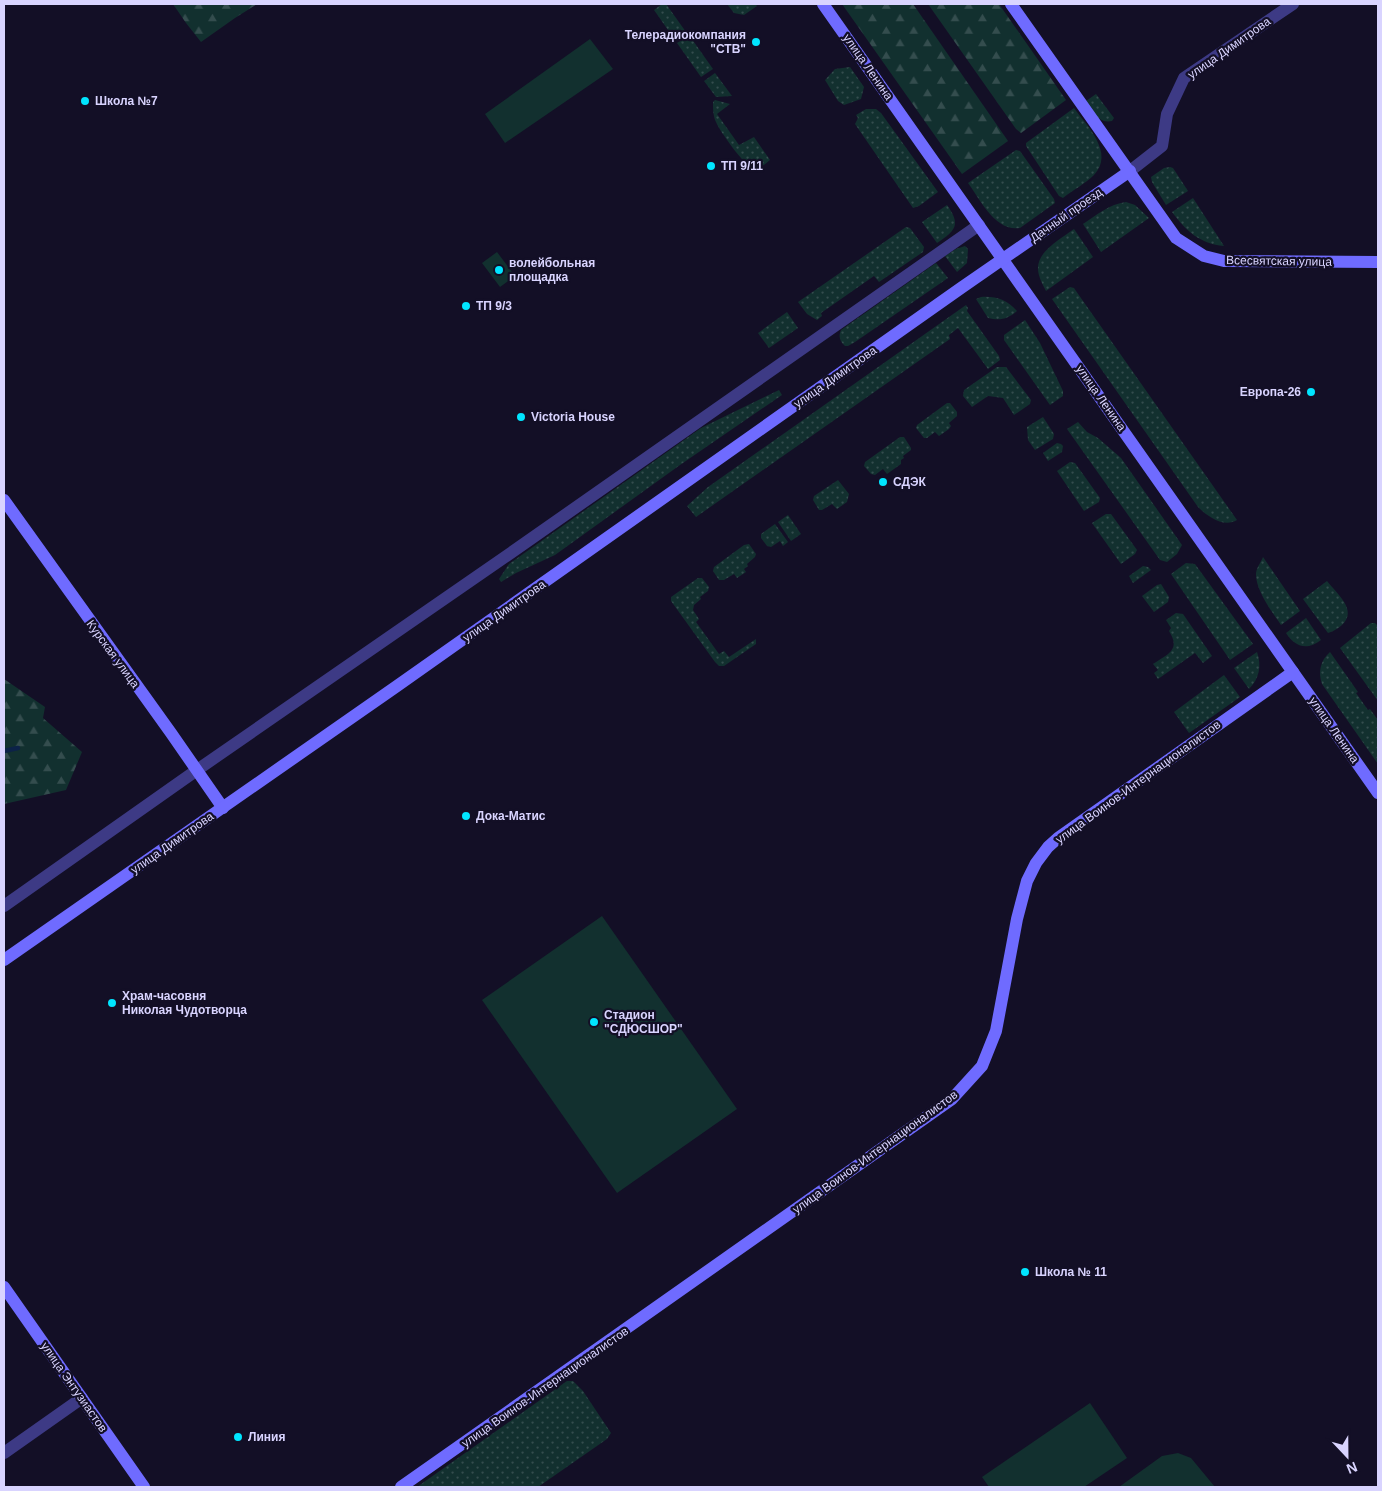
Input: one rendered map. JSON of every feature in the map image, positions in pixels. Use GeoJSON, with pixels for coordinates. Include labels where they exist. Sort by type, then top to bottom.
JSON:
{"type":"FeatureCollection","features":[{"type":"Feature","properties":{"kind":"main road","name":"улица Ленина"},"geometry":{"type":"LineString","coordinates":[[823,4],[1378,793]]}},
{"type":"Feature","properties":{"kind":"main road","name":"Всесвятская улица"},"geometry":{"type":"LineString","coordinates":[[1011,4],[1176,238],[1204,256],[1224,261],[1378,262]]}},
{"type":"Feature","properties":{"kind":"main road","name":"Дачный проезд"},"geometry":{"type":"LineString","coordinates":[[1002,260],[1130,171]]}},
{"type":"Feature","properties":{"kind":"main road","name":"улица Димитрова"},"geometry":{"type":"LineString","coordinates":[[4,960],[1002,260]]}},
{"type":"Feature","properties":{"kind":"main road","name":"Курская улица"},"geometry":{"type":"LineString","coordinates":[[4,500],[223,808]]}},
{"type":"Feature","properties":{"kind":"main road","name":"улица Воинов-Интернационалистов"},"geometry":{"type":"LineString","coordinates":[[401,1487],[952,1099],[982,1066],[996,1031],[1017,919],[1027,881],[1036,863],[1048,847],[1058,838],[1293,672]]}},
{"type":"Feature","properties":{"kind":"main road","name":"улица Энтузиастов"},"geometry":{"type":"LineString","coordinates":[[4,1287],[144,1487]]}},
{"type":"Feature","properties":{"kind":"street","name":"улица Димитрова"},"geometry":{"type":"LineString","coordinates":[[1130,171],[1162,146],[1168,114],[1184,78],[1293,4]]}},
{"type":"Feature","properties":{"kind":"street"},"geometry":{"type":"LineString","coordinates":[[4,906],[196,770],[516,550],[979,225]]}},
{"type":"Feature","properties":{"kind":"street"},"geometry":{"type":"LineString","coordinates":[[5,1449],[82,1398]]}},
{"type":"Feature","properties":{"kind":"green space"},"geometry":{"type":"Polygon","coordinates":[[[173,4],[257,4],[201,42],[173,4]]]}},
{"type":"Feature","properties":{"kind":"green space"},"geometry":{"type":"Polygon","coordinates":[[[662,4],[666,4],[686,32],[675,40],[654,10],[662,4]]]}},
{"type":"Feature","properties":{"kind":"green space"},"geometry":{"type":"Polygon","coordinates":[[[727,4],[755,4],[757,6],[744,15],[734,13],[727,4]]]}},
{"type":"Feature","properties":{"kind":"green space"},"geometry":{"type":"Polygon","coordinates":[[[842,4],[913,4],[1008,141],[962,174],[842,4]]]}},
{"type":"Feature","properties":{"kind":"green space"},"geometry":{"type":"Polygon","coordinates":[[[928,4],[999,4],[1066,100],[1021,133],[1016,129],[928,4]]]}},
{"type":"Feature","properties":{"kind":"green space"},"geometry":{"type":"Polygon","coordinates":[[[689,35],[713,69],[701,77],[677,43],[689,35]]]}},
{"type":"Feature","properties":{"kind":"green space"},"geometry":{"type":"Polygon","coordinates":[[[590,39],[613,69],[505,143],[485,114],[590,39]]]}},
{"type":"Feature","properties":{"kind":"green space"},"geometry":{"type":"Polygon","coordinates":[[[850,67],[864,87],[861,99],[844,105],[838,101],[825,80],[835,69],[850,67]]]}},
{"type":"Feature","properties":{"kind":"green space"},"geometry":{"type":"Polygon","coordinates":[[[715,73],[732,96],[716,97],[704,81],[715,73]]]}},
{"type":"Feature","properties":{"kind":"green space"},"geometry":{"type":"Polygon","coordinates":[[[1096,94],[1114,118],[1112,121],[1099,119],[1086,101],[1096,94]]]}},
{"type":"Feature","properties":{"kind":"green space"},"geometry":{"type":"Polygon","coordinates":[[[715,100],[730,104],[717,114],[739,145],[754,137],[770,160],[757,168],[752,168],[743,161],[716,122],[713,109],[713,102],[715,100]]]}},
{"type":"Feature","properties":{"kind":"green space"},"geometry":{"type":"Polygon","coordinates":[[[1074,108],[1092,131],[1097,140],[1102,158],[1100,167],[1094,175],[1063,198],[1059,196],[1026,146],[1026,143],[1074,108]]]}},
{"type":"Feature","properties":{"kind":"green space"},"geometry":{"type":"Polygon","coordinates":[[[866,109],[876,109],[881,113],[938,192],[919,206],[913,208],[855,124],[858,118],[856,115],[866,109]]]}},
{"type":"Feature","properties":{"kind":"green space"},"geometry":{"type":"Polygon","coordinates":[[[1016,150],[1020,151],[1055,203],[1020,228],[1011,228],[1003,225],[989,213],[968,183],[1016,150]]]}},
{"type":"Feature","properties":{"kind":"green space"},"geometry":{"type":"Polygon","coordinates":[[[1164,168],[1173,168],[1188,191],[1166,205],[1151,177],[1164,168]]]}},
{"type":"Feature","properties":{"kind":"green space"},"geometry":{"type":"Polygon","coordinates":[[[1193,198],[1224,246],[1208,243],[1194,235],[1188,231],[1172,212],[1193,198]]]}},
{"type":"Feature","properties":{"kind":"green space"},"geometry":{"type":"Polygon","coordinates":[[[1126,202],[1135,205],[1149,218],[1101,252],[1083,224],[1109,207],[1126,202]]]}},
{"type":"Feature","properties":{"kind":"green space"},"geometry":{"type":"Polygon","coordinates":[[[947,205],[954,218],[954,227],[949,234],[937,243],[922,222],[947,205]]]}},
{"type":"Feature","properties":{"kind":"green space"},"geometry":{"type":"Polygon","coordinates":[[[906,227],[910,228],[924,247],[923,252],[879,282],[874,276],[821,313],[822,316],[817,320],[807,314],[798,302],[906,227]]]}},
{"type":"Feature","properties":{"kind":"green space"},"geometry":{"type":"Polygon","coordinates":[[[1074,229],[1093,257],[1046,291],[1039,275],[1039,262],[1051,246],[1074,229]]]}},
{"type":"Feature","properties":{"kind":"green space"},"geometry":{"type":"Polygon","coordinates":[[[965,246],[968,249],[967,263],[957,272],[945,256],[965,246]]]}},
{"type":"Feature","properties":{"kind":"green space","name":"волейбольная площадка"},"geometry":{"type":"Polygon","coordinates":[[[497,252],[515,276],[500,287],[482,263],[497,252]]]}},
{"type":"Feature","properties":{"kind":"green space"},"geometry":{"type":"Polygon","coordinates":[[[936,263],[948,278],[855,342],[848,346],[843,344],[840,337],[841,330],[936,263]]]}},
{"type":"Feature","properties":{"kind":"green space"},"geometry":{"type":"Polygon","coordinates":[[[1070,287],[1074,288],[1237,520],[1227,523],[1216,520],[1198,507],[1052,299],[1070,287]]]}},
{"type":"Feature","properties":{"kind":"green space"},"geometry":{"type":"Polygon","coordinates":[[[992,297],[1001,300],[1017,311],[1004,319],[988,318],[976,299],[992,297]]]}},
{"type":"Feature","properties":{"kind":"green space"},"geometry":{"type":"Polygon","coordinates":[[[966,305],[967,311],[999,356],[1000,360],[988,369],[958,328],[949,335],[950,339],[696,517],[687,506],[708,487],[966,305]]]}},
{"type":"Feature","properties":{"kind":"green space"},"geometry":{"type":"Polygon","coordinates":[[[787,312],[798,328],[769,348],[758,333],[787,312]]]}},
{"type":"Feature","properties":{"kind":"green space"},"geometry":{"type":"Polygon","coordinates":[[[1025,320],[1040,343],[1063,391],[1063,396],[1050,405],[1004,340],[1004,335],[1025,320]]]}},
{"type":"Feature","properties":{"kind":"green space"},"geometry":{"type":"Polygon","coordinates":[[[997,367],[1006,367],[1031,400],[1030,404],[1014,415],[1003,398],[988,396],[972,407],[963,396],[964,390],[997,367]]]}},
{"type":"Feature","properties":{"kind":"green space"},"geometry":{"type":"Polygon","coordinates":[[[779,390],[782,395],[680,465],[555,555],[501,582],[499,579],[509,564],[701,428],[779,390]]]}},
{"type":"Feature","properties":{"kind":"green space"},"geometry":{"type":"Polygon","coordinates":[[[947,403],[950,403],[957,412],[957,416],[949,423],[951,426],[939,436],[935,432],[924,438],[916,428],[917,425],[947,403]]]}},
{"type":"Feature","properties":{"kind":"green space"},"geometry":{"type":"Polygon","coordinates":[[[1043,417],[1054,434],[1053,439],[1035,450],[1028,440],[1027,427],[1043,417]]]}},
{"type":"Feature","properties":{"kind":"green space"},"geometry":{"type":"Polygon","coordinates":[[[1078,422],[1087,432],[1098,438],[1121,458],[1182,545],[1177,554],[1167,562],[1160,560],[1067,429],[1078,422]]]}},
{"type":"Feature","properties":{"kind":"green space"},"geometry":{"type":"Polygon","coordinates":[[[900,437],[904,437],[911,448],[903,456],[901,464],[887,474],[883,469],[875,475],[871,474],[864,466],[865,462],[900,437]]]}},
{"type":"Feature","properties":{"kind":"green space"},"geometry":{"type":"Polygon","coordinates":[[[1057,443],[1063,446],[1062,452],[1048,461],[1043,453],[1057,443]]]}},
{"type":"Feature","properties":{"kind":"green space"},"geometry":{"type":"Polygon","coordinates":[[[1070,462],[1075,463],[1100,498],[1099,502],[1084,511],[1057,471],[1070,462]]]}},
{"type":"Feature","properties":{"kind":"green space"},"geometry":{"type":"Polygon","coordinates":[[[838,480],[849,494],[847,502],[837,509],[832,504],[819,510],[813,500],[814,496],[838,480]]]}},
{"type":"Feature","properties":{"kind":"green space"},"geometry":{"type":"Polygon","coordinates":[[[1106,514],[1111,514],[1137,550],[1135,554],[1121,564],[1092,523],[1106,514]]]}},
{"type":"Feature","properties":{"kind":"green space"},"geometry":{"type":"Polygon","coordinates":[[[788,515],[801,534],[791,541],[778,522],[788,515]]]}},
{"type":"Feature","properties":{"kind":"green space"},"geometry":{"type":"Polygon","coordinates":[[[775,524],[788,542],[783,546],[780,541],[771,547],[767,546],[761,538],[761,534],[775,524]]]}},
{"type":"Feature","properties":{"kind":"green space"},"geometry":{"type":"Polygon","coordinates":[[[749,544],[756,554],[744,569],[746,572],[737,578],[734,574],[724,580],[719,580],[713,571],[714,567],[744,545],[749,544]]]}},
{"type":"Feature","properties":{"kind":"green space"},"geometry":{"type":"Polygon","coordinates":[[[1263,557],[1300,611],[1281,625],[1265,600],[1256,579],[1256,573],[1263,557]]]}},
{"type":"Feature","properties":{"kind":"green space"},"geometry":{"type":"Polygon","coordinates":[[[1186,563],[1195,564],[1253,644],[1230,660],[1171,574],[1186,563]]]}},
{"type":"Feature","properties":{"kind":"green space"},"geometry":{"type":"Polygon","coordinates":[[[1143,566],[1151,570],[1133,583],[1129,576],[1143,566]]]}},
{"type":"Feature","properties":{"kind":"green space"},"geometry":{"type":"Polygon","coordinates":[[[698,578],[702,578],[709,587],[708,591],[694,605],[693,610],[699,619],[696,622],[719,654],[724,651],[729,657],[756,639],[756,644],[724,666],[719,666],[715,662],[671,601],[671,597],[698,578]]]}},
{"type":"Feature","properties":{"kind":"green space"},"geometry":{"type":"Polygon","coordinates":[[[1327,581],[1344,602],[1348,614],[1342,625],[1328,633],[1303,599],[1327,581]]]}},
{"type":"Feature","properties":{"kind":"green space"},"geometry":{"type":"Polygon","coordinates":[[[1161,584],[1169,597],[1168,602],[1154,612],[1142,596],[1161,584]]]}},
{"type":"Feature","properties":{"kind":"green space"},"geometry":{"type":"Polygon","coordinates":[[[1176,613],[1183,614],[1212,656],[1203,663],[1195,653],[1158,679],[1154,673],[1158,670],[1153,664],[1168,654],[1173,647],[1174,643],[1169,631],[1171,628],[1166,620],[1176,613]]]}},
{"type":"Feature","properties":{"kind":"green space"},"geometry":{"type":"Polygon","coordinates":[[[1306,618],[1321,640],[1311,646],[1302,646],[1293,642],[1286,633],[1306,618]]]}},
{"type":"Feature","properties":{"kind":"green space"},"geometry":{"type":"Polygon","coordinates":[[[1371,623],[1375,623],[1378,626],[1378,701],[1340,648],[1371,623]]]}},
{"type":"Feature","properties":{"kind":"green space"},"geometry":{"type":"Polygon","coordinates":[[[1257,652],[1259,672],[1249,689],[1234,668],[1257,652]]]}},
{"type":"Feature","properties":{"kind":"green space"},"geometry":{"type":"Polygon","coordinates":[[[1330,652],[1368,710],[1370,709],[1378,720],[1378,764],[1322,684],[1321,667],[1324,659],[1330,652]]]}},
{"type":"Feature","properties":{"kind":"green space"},"geometry":{"type":"Polygon","coordinates":[[[1224,675],[1240,697],[1189,733],[1174,712],[1224,675]]]}},
{"type":"Feature","properties":{"kind":"green space"},"geometry":{"type":"Polygon","coordinates":[[[4,679],[45,707],[43,718],[82,752],[66,790],[4,804],[4,679]]]}},
{"type":"Feature","properties":{"kind":"green space"},"geometry":{"type":"Polygon","coordinates":[[[602,916],[737,1109],[617,1193],[482,1000],[602,916]]]}},
{"type":"Feature","properties":{"kind":"green space"},"geometry":{"type":"Polygon","coordinates":[[[567,1381],[573,1381],[583,1391],[611,1433],[607,1439],[538,1487],[417,1487],[567,1381]]]}},
{"type":"Feature","properties":{"kind":"green space"},"geometry":{"type":"Polygon","coordinates":[[[1090,1403],[1127,1458],[1084,1487],[989,1487],[982,1477],[1090,1403]]]}},
{"type":"Feature","properties":{"kind":"green space"},"geometry":{"type":"Polygon","coordinates":[[[1178,1453],[1191,1458],[1215,1487],[1119,1487],[1162,1456],[1178,1453]]]}},
{"type":"Feature","properties":{"kind":"waterway"},"geometry":{"type":"LineString","coordinates":[[4,751],[18,748]]}},
{"type":"Feature","properties":{"kind":"place","name":"Телерадиокомпания \"СТВ\""},"geometry":{"type":"Point","coordinates":[756,42]}},
{"type":"Feature","properties":{"kind":"place","name":"Школа №7"},"geometry":{"type":"Point","coordinates":[85,101]}},
{"type":"Feature","properties":{"kind":"place","name":"ТП 9/11"},"geometry":{"type":"Point","coordinates":[711,166]}},
{"type":"Feature","properties":{"kind":"place","name":"волейбольная площадка"},"geometry":{"type":"Point","coordinates":[499,270]}},
{"type":"Feature","properties":{"kind":"place","name":"ТП 9/3"},"geometry":{"type":"Point","coordinates":[466,306]}},
{"type":"Feature","properties":{"kind":"place","name":"Европа-26"},"geometry":{"type":"Point","coordinates":[1311,392]}},
{"type":"Feature","properties":{"kind":"place","name":"Victoria House"},"geometry":{"type":"Point","coordinates":[521,417]}},
{"type":"Feature","properties":{"kind":"place","name":"СДЭК"},"geometry":{"type":"Point","coordinates":[883,482]}},
{"type":"Feature","properties":{"kind":"place","name":"Дока-Матис"},"geometry":{"type":"Point","coordinates":[466,816]}},
{"type":"Feature","properties":{"kind":"place","name":"Храм-часовня Николая Чудотворца"},"geometry":{"type":"Point","coordinates":[112,1003]}},
{"type":"Feature","properties":{"kind":"place","name":"Стадион \"СДЮСШОР\""},"geometry":{"type":"Point","coordinates":[594,1022]}},
{"type":"Feature","properties":{"kind":"place","name":"Школа № 11"},"geometry":{"type":"Point","coordinates":[1025,1272]}},
{"type":"Feature","properties":{"kind":"place","name":"Линия"},"geometry":{"type":"Point","coordinates":[238,1437]}}]}
